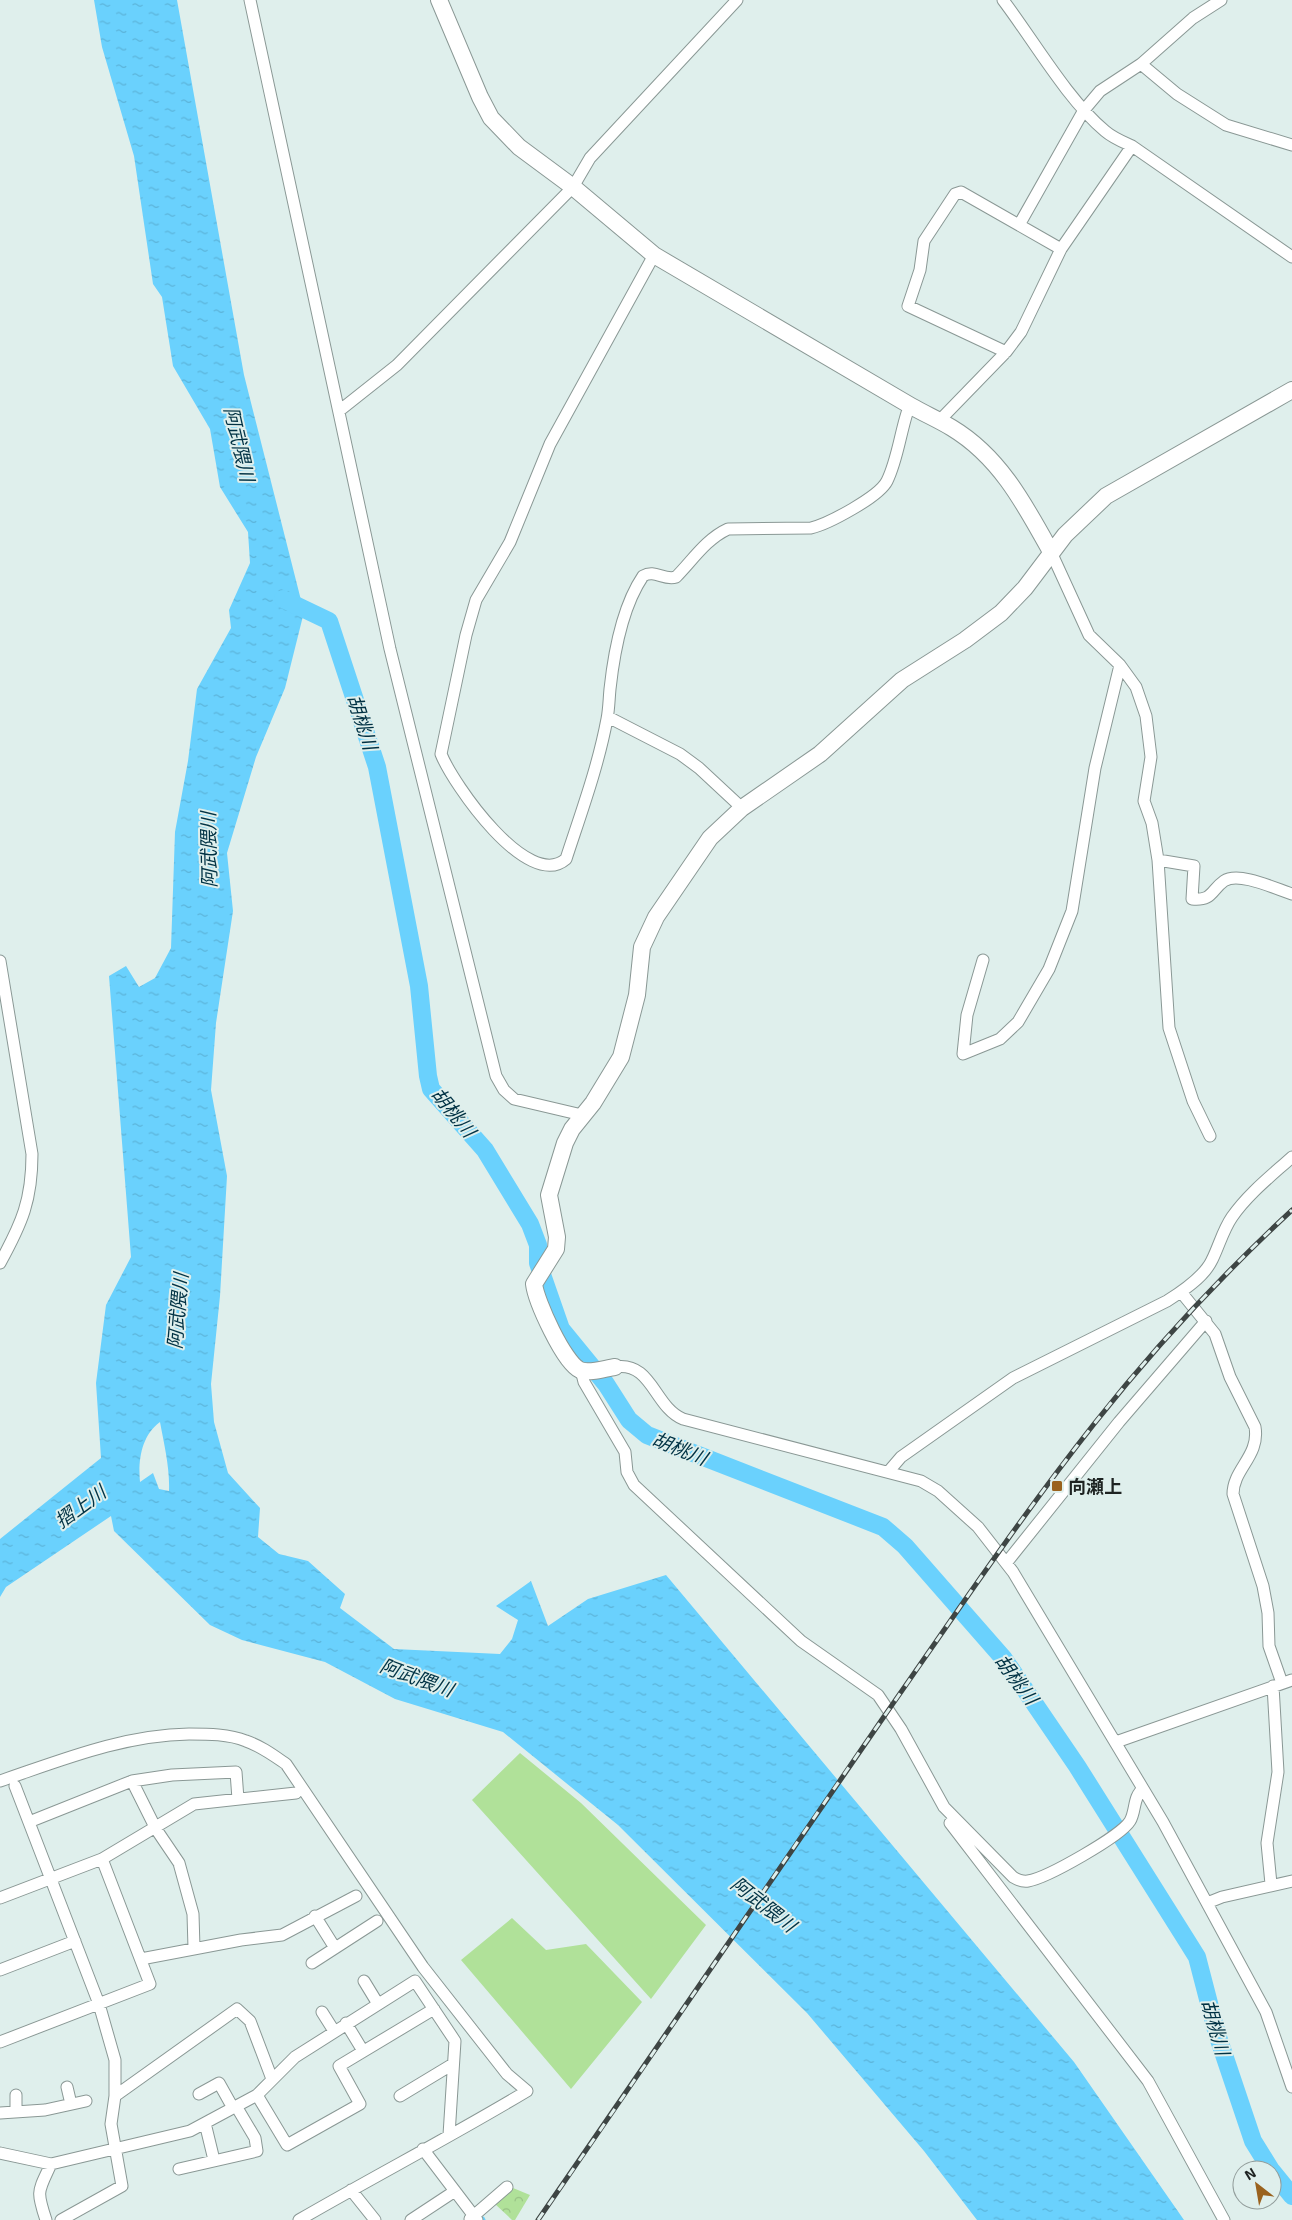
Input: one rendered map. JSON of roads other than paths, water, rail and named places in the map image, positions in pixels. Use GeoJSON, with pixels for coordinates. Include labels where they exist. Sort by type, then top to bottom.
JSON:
{"type":"FeatureCollection","features":[{"type":"Feature","properties":{"kind":"street"},"geometry":{"type":"LineString","coordinates":[[250,0],[390,649],[496,1076],[504,1090],[514,1099],[582,1115]]}},
{"type":"Feature","properties":{"kind":"street"},"geometry":{"type":"LineString","coordinates":[[439,0],[480,98],[491,118],[519,147],[573,188],[654,255],[969,440],[1002,472],[1018,494],[1050,552],[1089,635],[1120,665],[1136,687],[1146,716],[1151,757],[1144,802],[1152,823],[1158,860],[1168,1028],[1193,1101],[1210,1136]]}},
{"type":"Feature","properties":{"kind":"street"},"geometry":{"type":"LineString","coordinates":[[339,411],[397,365],[573,188],[590,158],[737,0]]}},
{"type":"Feature","properties":{"kind":"street"},"geometry":{"type":"LineString","coordinates":[[1003,0],[1084,110],[1107,133],[1132,146],[1292,256]]}},
{"type":"Feature","properties":{"kind":"street"},"geometry":{"type":"LineString","coordinates":[[1019,225],[1084,110],[1100,91],[1141,64],[1193,18],[1221,0]]}},
{"type":"Feature","properties":{"kind":"street"},"geometry":{"type":"LineString","coordinates":[[1141,64],[1177,94],[1226,125],[1292,145]]}},
{"type":"Feature","properties":{"kind":"street"},"geometry":{"type":"LineString","coordinates":[[939,421],[1006,352],[1029,317],[1041,287],[1061,249],[1132,146]]}},
{"type":"Feature","properties":{"kind":"street"},"geometry":{"type":"LineString","coordinates":[[1006,352],[908,306],[920,270],[924,241],[955,194],[961,192],[1061,249]]}},
{"type":"Feature","properties":{"kind":"street"},"geometry":{"type":"LineString","coordinates":[[654,255],[550,444],[510,542],[476,600],[466,635],[441,754],[466,800],[515,850],[534,861],[544,864],[558,864],[566,859],[595,772],[608,718],[611,678],[623,624],[633,593],[643,576],[651,573],[665,578],[676,577],[716,536],[728,529],[811,528],[820,526],[859,504],[886,483],[907,413],[911,406]]}},
{"type":"Feature","properties":{"kind":"street"},"geometry":{"type":"LineString","coordinates":[[1292,390],[1116,489],[1082,518],[1050,552],[1025,588],[1001,613],[965,640],[902,680],[820,754],[742,808],[701,849],[656,916],[642,947],[637,995],[621,1057],[593,1103],[582,1115],[565,1143],[549,1195],[557,1237],[556,1249],[534,1284],[538,1298],[568,1358],[598,1369],[625,1366],[640,1371],[646,1377],[667,1410],[683,1419],[889,1471],[921,1481],[938,1491],[983,1532],[1007,1562],[1116,1742],[1207,1903],[1271,2022],[1292,2087]]}},
{"type":"Feature","properties":{"kind":"street"},"geometry":{"type":"LineString","coordinates":[[983,960],[967,1015],[963,1054],[1000,1039],[1018,1022],[1049,969],[1072,911],[1096,768],[1120,665]]}},
{"type":"Feature","properties":{"kind":"street"},"geometry":{"type":"LineString","coordinates":[[608,718],[680,754],[699,768],[742,808]]}},
{"type":"Feature","properties":{"kind":"street"},"geometry":{"type":"LineString","coordinates":[[1158,860],[1194,866],[1192,899],[1201,900],[1213,894],[1224,881],[1236,878],[1259,882],[1292,894]]}},
{"type":"Feature","properties":{"kind":"street"},"geometry":{"type":"LineString","coordinates":[[0,961],[7,1014],[31,1140],[32,1168],[25,1212],[0,1263]]}},
{"type":"Feature","properties":{"kind":"street"},"geometry":{"type":"LineString","coordinates":[[889,1471],[901,1457],[1013,1378],[1167,1301],[1181,1292],[1205,1271],[1212,1262],[1228,1223],[1248,1197],[1292,1157]]}},
{"type":"Feature","properties":{"kind":"street"},"geometry":{"type":"LineString","coordinates":[[1181,1292],[1215,1334],[1230,1377],[1254,1427],[1256,1436],[1252,1451],[1234,1484],[1233,1494],[1263,1586],[1268,1613],[1269,1646],[1282,1683],[1278,1772],[1267,1844],[1271,1884]]}},
{"type":"Feature","properties":{"kind":"street"},"geometry":{"type":"LineString","coordinates":[[1007,1562],[1119,1422],[1206,1321]]}},
{"type":"Feature","properties":{"kind":"street"},"geometry":{"type":"LineString","coordinates":[[598,1369],[584,1382],[625,1452],[628,1472],[634,1485],[801,1641],[878,1695],[901,1729],[944,1807],[950,1823],[1148,2081],[1224,2220]]}},
{"type":"Feature","properties":{"kind":"street"},"geometry":{"type":"LineString","coordinates":[[1116,1742],[1282,1683]]}},
{"type":"Feature","properties":{"kind":"street"},"geometry":{"type":"LineString","coordinates":[[0,1781],[126,1740],[164,1734],[222,1735],[245,1740],[286,1764],[423,1967],[507,2074],[527,2091],[470,2125],[423,2149],[299,2220]]}},
{"type":"Feature","properties":{"kind":"street"},"geometry":{"type":"LineString","coordinates":[[28,1822],[132,1781],[172,1775],[236,1772],[238,1800]]}},
{"type":"Feature","properties":{"kind":"street"},"geometry":{"type":"LineString","coordinates":[[132,1781],[156,1828],[179,1863],[192,1914],[194,1948]]}},
{"type":"Feature","properties":{"kind":"street"},"geometry":{"type":"LineString","coordinates":[[15,1786],[100,2004],[115,2060],[115,2096],[111,2124],[122,2186],[61,2220]]}},
{"type":"Feature","properties":{"kind":"street"},"geometry":{"type":"LineString","coordinates":[[944,1807],[1008,1873],[1020,1881],[1027,1882],[1057,1871],[1127,1824],[1132,1818],[1138,1795],[1143,1789]]}},
{"type":"Feature","properties":{"kind":"street"},"geometry":{"type":"LineString","coordinates":[[0,1898],[102,1859],[194,1804],[296,1793]]}},
{"type":"Feature","properties":{"kind":"street"},"geometry":{"type":"LineString","coordinates":[[0,2042],[150,1984],[102,1859]]}},
{"type":"Feature","properties":{"kind":"street"},"geometry":{"type":"LineString","coordinates":[[1207,1903],[1271,1884],[1292,1881]]}},
{"type":"Feature","properties":{"kind":"street"},"geometry":{"type":"LineString","coordinates":[[140,1959],[194,1948],[282,1935],[356,1896]]}},
{"type":"Feature","properties":{"kind":"street"},"geometry":{"type":"LineString","coordinates":[[315,1916],[335,1948]]}},
{"type":"Feature","properties":{"kind":"street"},"geometry":{"type":"LineString","coordinates":[[312,1962],[377,1921]]}},
{"type":"Feature","properties":{"kind":"street"},"geometry":{"type":"LineString","coordinates":[[0,1970],[75,1942]]}},
{"type":"Feature","properties":{"kind":"street"},"geometry":{"type":"LineString","coordinates":[[0,2153],[51,2164],[190,2131],[257,2095],[295,2057],[415,1981],[455,2041],[449,2135]]}},
{"type":"Feature","properties":{"kind":"street"},"geometry":{"type":"LineString","coordinates":[[364,1982],[378,2004]]}},
{"type":"Feature","properties":{"kind":"street"},"geometry":{"type":"LineString","coordinates":[[115,2096],[237,2009],[250,2022],[272,2079]]}},
{"type":"Feature","properties":{"kind":"street"},"geometry":{"type":"LineString","coordinates":[[257,2095],[287,2145],[360,2104],[339,2066],[434,2009]]}},
{"type":"Feature","properties":{"kind":"street"},"geometry":{"type":"LineString","coordinates":[[322,2012],[334,2031]]}},
{"type":"Feature","properties":{"kind":"street"},"geometry":{"type":"LineString","coordinates":[[346,2023],[363,2051]]}},
{"type":"Feature","properties":{"kind":"street"},"geometry":{"type":"LineString","coordinates":[[400,2096],[453,2064]]}},
{"type":"Feature","properties":{"kind":"street"},"geometry":{"type":"LineString","coordinates":[[179,2169],[257,2151],[255,2138],[219,2083],[199,2094]]}},
{"type":"Feature","properties":{"kind":"street"},"geometry":{"type":"LineString","coordinates":[[67,2087],[71,2104]]}},
{"type":"Feature","properties":{"kind":"street"},"geometry":{"type":"LineString","coordinates":[[16,2095],[16,2112]]}},
{"type":"Feature","properties":{"kind":"street"},"geometry":{"type":"LineString","coordinates":[[0,2113],[45,2110],[86,2101]]}},
{"type":"Feature","properties":{"kind":"street"},"geometry":{"type":"LineString","coordinates":[[205,2123],[214,2160]]}},
{"type":"Feature","properties":{"kind":"street"},"geometry":{"type":"LineString","coordinates":[[423,2149],[455,2191],[473,2219],[507,2187]]}},
{"type":"Feature","properties":{"kind":"street"},"geometry":{"type":"LineString","coordinates":[[46,2220],[38,2197],[39,2189],[51,2164]]}},
{"type":"Feature","properties":{"kind":"street"},"geometry":{"type":"LineString","coordinates":[[351,2190],[375,2220]]}},
{"type":"Feature","properties":{"kind":"street"},"geometry":{"type":"LineString","coordinates":[[411,2220],[455,2191]]}},
{"type":"Feature","properties":{"kind":"water"},"geometry":{"type":"Polygon","coordinates":[[[94,0],[177,0],[244,375],[304,612],[285,688],[256,757],[227,853],[233,911],[216,1023],[211,1090],[227,1176],[220,1296],[211,1384],[214,1422],[228,1473],[260,1508],[258,1537],[279,1554],[308,1561],[345,1594],[340,1608],[394,1649],[500,1654],[512,1639],[518,1620],[496,1606],[531,1581],[548,1626],[588,1599],[666,1575],[1074,2062],[1184,2220],[977,2220],[924,2151],[807,2013],[618,1825],[503,1732],[395,1699],[325,1662],[242,1640],[210,1625],[114,1531],[111,1516],[6,1587],[0,1597],[0,1539],[101,1458],[96,1383],[106,1305],[131,1257],[109,976],[126,966],[139,987],[155,978],[171,948],[175,832],[188,761],[197,689],[231,628],[229,610],[250,563],[248,532],[220,487],[210,429],[173,366],[162,297],[153,284],[134,156],[102,47],[94,0]],[[160,1422],[149,1434],[142,1449],[140,1457],[140,1482],[153,1473],[159,1489],[169,1491],[168,1465],[160,1422]]]}},
{"type":"Feature","properties":{"kind":"waterway","name":"胡桃川"},"geometry":{"type":"LineString","coordinates":[[283,599],[329,621],[377,767],[419,986],[431,1089],[485,1150],[530,1224],[538,1245],[538,1263],[561,1329],[606,1384],[629,1420],[647,1435],[883,1527],[905,1546],[1004,1659],[1077,1766],[1197,1957],[1217,2034],[1253,2141],[1265,2160]]}},
{"type":"Feature","properties":{"kind":"waterway","name":"胡桃川"},"geometry":{"type":"LineString","coordinates":[[1282,2184],[1292,2196]]}},
{"type":"Feature","properties":{"kind":"railway"},"geometry":{"type":"LineString","coordinates":[[538,2220],[883,1718],[1039,1496],[1094,1424],[1164,1340],[1214,1287],[1292,1210]]}},
{"type":"Feature","properties":{"kind":"place","name":"向瀬上"},"geometry":{"type":"Point","coordinates":[1057,1486]}},
{"type":"Feature","properties":{"kind":"water label","name":"阿武隈川"},"geometry":{"type":"Point","coordinates":[240,444]}},
{"type":"Feature","properties":{"kind":"water label","name":"阿武隈川"},"geometry":{"type":"Point","coordinates":[208,850]}},
{"type":"Feature","properties":{"kind":"water label","name":"阿武隈川"},"geometry":{"type":"Point","coordinates":[177,1311]}},
{"type":"Feature","properties":{"kind":"water label","name":"摺上川"},"geometry":{"type":"Point","coordinates":[80,1506]}},
{"type":"Feature","properties":{"kind":"water label","name":"阿武隈川"},"geometry":{"type":"Point","coordinates":[417,1677]}},
{"type":"Feature","properties":{"kind":"water label","name":"阿武隈川"},"geometry":{"type":"Point","coordinates":[764,1904]}}]}
